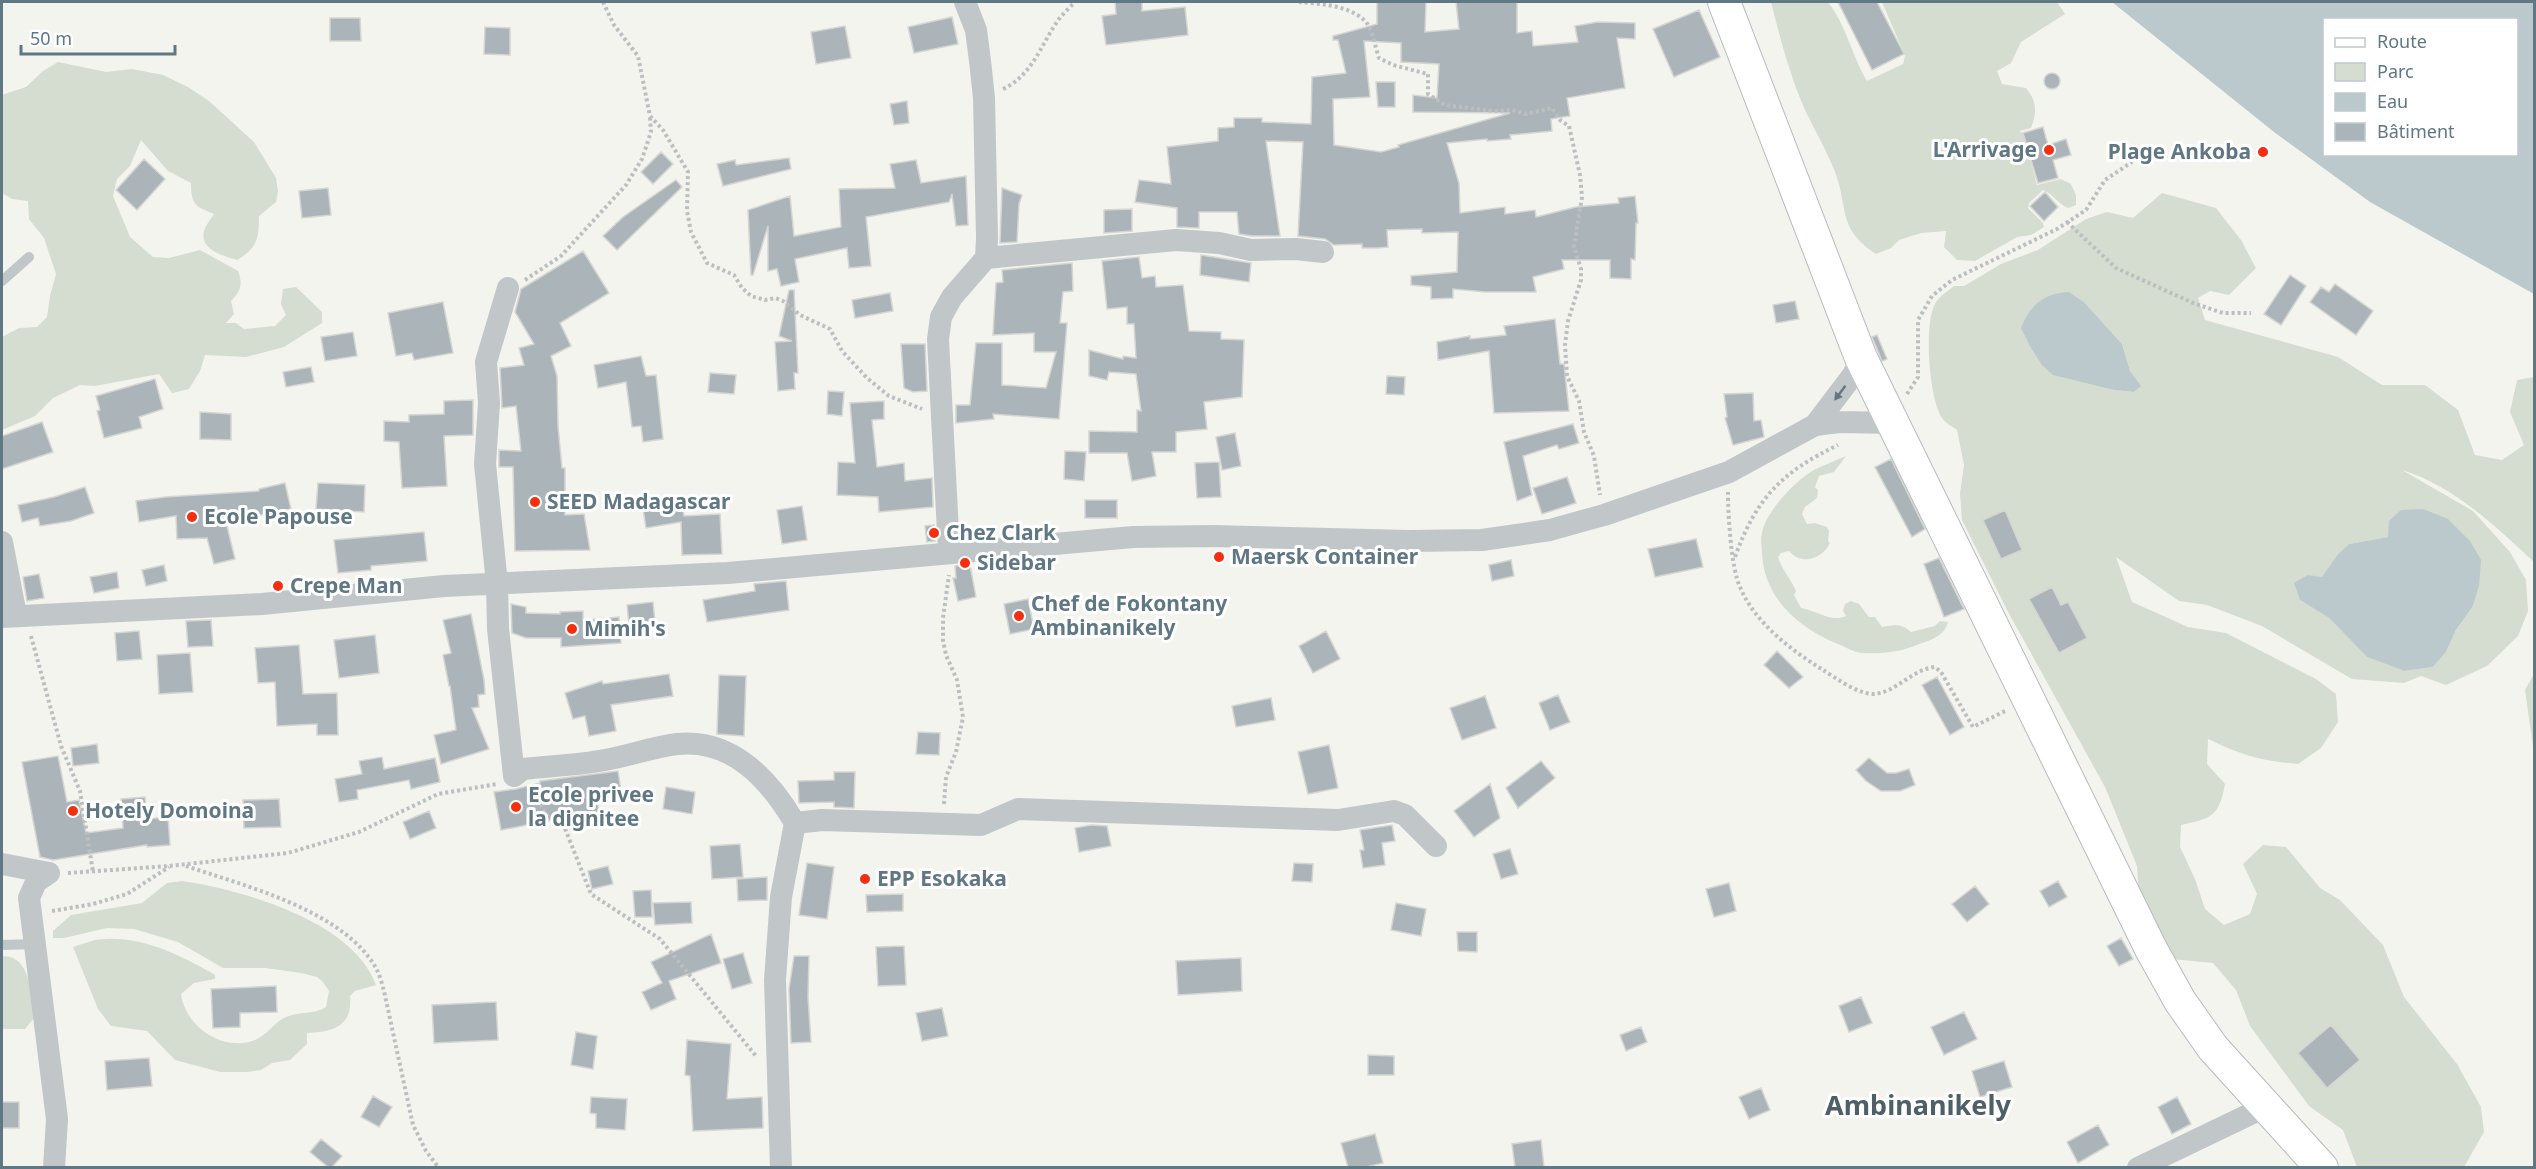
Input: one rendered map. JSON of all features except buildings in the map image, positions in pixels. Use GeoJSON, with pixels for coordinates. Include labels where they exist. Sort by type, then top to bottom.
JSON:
{"type":"FeatureCollection","features":[{"type":"Feature","properties":{"kind":"main road"},"geometry":{"type":"LineString","coordinates":[[1724,2],[1861,358],[2151,949],[2180,1001],[2213,1048],[2322,1167]]}},
{"type":"Feature","properties":{"kind":"street"},"geometry":{"type":"LineString","coordinates":[[949,552],[938,339],[942,317],[952,297],[986,258],[984,98],[976,30],[965,2]]}},
{"type":"Feature","properties":{"kind":"street"},"geometry":{"type":"LineString","coordinates":[[986,258],[1176,240],[1220,243],[1251,250],[1296,249],[1323,252]]}},
{"type":"Feature","properties":{"kind":"street"},"geometry":{"type":"LineString","coordinates":[[508,288],[486,362],[489,403],[485,464],[497,584],[498,629],[523,772],[603,761],[678,744],[715,745],[730,753],[762,778],[784,804],[795,823],[781,897],[776,980],[781,1167]]}},
{"type":"Feature","properties":{"kind":"street"},"geometry":{"type":"LineString","coordinates":[[1815,425],[1853,375],[1861,358]]}},
{"type":"Feature","properties":{"kind":"street"},"geometry":{"type":"LineString","coordinates":[[2,542],[14,616],[262,604],[444,586],[728,573],[1133,537],[1482,540],[1550,530],[1604,515],[1729,472],[1815,425],[1890,415]]}},
{"type":"Feature","properties":{"kind":"street"},"geometry":{"type":"LineString","coordinates":[[795,823],[822,820],[981,825],[1018,809],[1338,819],[1394,811],[1405,815],[1436,846]]}},
{"type":"Feature","properties":{"kind":"street"},"geometry":{"type":"LineString","coordinates":[[2,864],[49,873],[36,882],[29,898],[57,1119],[54,1167]]}},
{"type":"Feature","properties":{"kind":"street"},"geometry":{"type":"LineString","coordinates":[[2138,1167],[2267,1106]]}},
{"type":"Feature","properties":{"kind":"lane"},"geometry":{"type":"LineString","coordinates":[[2,281],[29,257]]}},
{"type":"Feature","properties":{"kind":"lane"},"geometry":{"type":"LineString","coordinates":[[2,945],[34,937]]}},
{"type":"Feature","properties":{"kind":"path"},"geometry":{"type":"LineString","coordinates":[[508,288],[534,275],[561,256],[626,185],[642,159],[651,132],[638,56],[614,25],[603,2]]}},
{"type":"Feature","properties":{"kind":"path"},"geometry":{"type":"LineString","coordinates":[[984,98],[1013,84],[1028,71],[1059,19],[1075,2]]}},
{"type":"Feature","properties":{"kind":"path"},"geometry":{"type":"LineString","coordinates":[[1299,2],[1330,5],[1354,14],[1366,23],[1380,58],[1393,65],[1428,74],[1428,94],[1444,105],[1493,111],[1512,110],[1526,114],[1552,108],[1561,121],[1569,126],[1580,176],[1582,197],[1574,246],[1581,269],[1581,280],[1569,321],[1565,345],[1567,376],[1580,401],[1584,432],[1594,456],[1604,515]]}},
{"type":"Feature","properties":{"kind":"path"},"geometry":{"type":"LineString","coordinates":[[650,116],[663,130],[688,172],[687,211],[691,232],[707,263],[734,275],[742,288],[751,296],[783,301],[800,315],[830,329],[842,351],[867,378],[889,396],[942,419]]}},
{"type":"Feature","properties":{"kind":"path"},"geometry":{"type":"LineString","coordinates":[[1890,415],[1918,377],[1918,320],[1932,296],[1952,280],[1979,269],[2086,210],[2105,180],[2132,162]]}},
{"type":"Feature","properties":{"kind":"path"},"geometry":{"type":"LineString","coordinates":[[2067,222],[2116,268],[2193,303],[2223,313],[2251,313]]}},
{"type":"Feature","properties":{"kind":"path"},"geometry":{"type":"LineString","coordinates":[[1734,560],[1746,526],[1779,480],[1810,458],[1839,444],[1847,443]]}},
{"type":"Feature","properties":{"kind":"path"},"geometry":{"type":"LineString","coordinates":[[1729,472],[1728,503],[1739,587],[1762,622],[1797,654],[1853,687],[1871,694],[1882,692],[1925,668],[1935,668],[1941,672],[1973,727],[2028,699]]}},
{"type":"Feature","properties":{"kind":"path"},"geometry":{"type":"LineString","coordinates":[[942,823],[946,777],[956,752],[963,717],[957,680],[946,655],[943,640],[949,552]]}},
{"type":"Feature","properties":{"kind":"path"},"geometry":{"type":"LineString","coordinates":[[14,616],[61,746],[80,791],[93,872],[170,867],[288,853],[359,832],[438,794],[498,784],[523,772],[543,813],[564,826],[591,894],[670,948],[779,1084]]}},
{"type":"Feature","properties":{"kind":"path"},"geometry":{"type":"LineString","coordinates":[[183,865],[286,901],[331,924],[365,952],[377,970],[384,992],[413,1125],[426,1151],[439,1167]]}},
{"type":"Feature","properties":{"kind":"path"},"geometry":{"type":"LineString","coordinates":[[34,937],[39,918],[53,910],[93,904],[127,894],[170,867]]}},
{"type":"Feature","properties":{"kind":"green space"},"geometry":{"type":"Polygon","coordinates":[[[1771,2],[1828,2],[1840,21],[1867,81],[1903,64],[1905,56],[1882,2],[2057,2],[2065,14],[2021,42],[2011,63],[1997,71],[2002,84],[2026,88],[2034,102],[2035,112],[2031,128],[2019,131],[2023,133],[2037,185],[2061,179],[2071,184],[2076,195],[2076,205],[2068,208],[2043,190],[2029,203],[2028,208],[2043,223],[2044,227],[2031,235],[2017,237],[1975,261],[1957,260],[1944,247],[1946,231],[1921,233],[1899,240],[1891,248],[1876,254],[1855,236],[1846,218],[1835,172],[1795,84],[1771,2]]]}},
{"type":"Feature","properties":{"kind":"green space"},"geometry":{"type":"Polygon","coordinates":[[[58,62],[106,72],[132,69],[163,75],[188,87],[209,101],[254,142],[276,178],[278,191],[276,202],[259,216],[257,237],[253,247],[237,260],[214,251],[205,243],[203,238],[205,229],[214,214],[195,204],[191,183],[168,171],[141,140],[130,166],[117,179],[113,196],[130,237],[153,257],[169,258],[200,250],[238,271],[240,287],[231,301],[234,314],[226,323],[236,323],[244,329],[275,326],[286,315],[281,304],[283,289],[296,287],[322,312],[322,323],[284,347],[246,357],[205,355],[200,371],[189,389],[172,393],[159,374],[95,386],[80,385],[53,398],[35,416],[2,430],[2,337],[19,328],[37,327],[47,317],[56,274],[44,238],[29,219],[28,201],[12,199],[2,193],[2,95],[26,87],[43,71],[58,62]]]}},
{"type":"Feature","properties":{"kind":"green space"},"geometry":{"type":"Polygon","coordinates":[[[2162,193],[2216,208],[2241,240],[2256,268],[2229,295],[2210,291],[2198,298],[2205,320],[2338,357],[2382,385],[2425,385],[2458,410],[2475,455],[2502,460],[2524,445],[2510,412],[2517,380],[2534,377],[2534,562],[2489,521],[2456,497],[2421,477],[2402,470],[2473,511],[2510,552],[2526,580],[2528,611],[2518,636],[2487,666],[2446,685],[2421,676],[2404,683],[2352,679],[2262,626],[2207,605],[2179,601],[2116,557],[2132,602],[2188,627],[2226,633],[2316,679],[2336,694],[2338,722],[2321,748],[2298,764],[2252,756],[2208,739],[2207,764],[2225,784],[2223,795],[2217,810],[2207,818],[2181,825],[2180,847],[2195,879],[2205,909],[2224,925],[2250,914],[2257,894],[2243,864],[2263,845],[2286,847],[2320,888],[2340,900],[2383,945],[2404,997],[2457,1064],[2481,1107],[2484,1132],[2464,1167],[2357,1167],[2343,1130],[2309,1106],[2250,1026],[2236,990],[2213,963],[2172,959],[2141,929],[2137,866],[2105,787],[2007,610],[1962,520],[1960,493],[1964,465],[1957,430],[1942,418],[1937,408],[1931,378],[1930,326],[1936,302],[1954,286],[1964,286],[2001,264],[2038,250],[2086,219],[2107,212],[2133,218],[2162,193]],[[2085,303],[2085,382],[2114,390],[2134,392],[2140,386],[2130,371],[2122,344],[2085,303]],[[2388,537],[2349,544],[2338,554],[2322,578],[2308,575],[2300,600],[2329,618],[2367,657],[2404,671],[2433,667],[2446,652],[2456,630],[2473,606],[2479,586],[2388,537]]]}},
{"type":"Feature","properties":{"kind":"green space"},"geometry":{"type":"Polygon","coordinates":[[[1846,456],[1834,472],[1819,476],[1815,487],[1818,490],[1817,498],[1805,507],[1802,514],[1807,524],[1815,523],[1827,527],[1830,543],[1826,549],[1811,559],[1794,556],[1789,551],[1781,553],[1778,557],[1796,591],[1794,595],[1801,608],[1835,618],[1846,616],[1843,611],[1845,604],[1851,601],[1859,604],[1869,617],[1875,617],[1882,627],[1898,625],[1911,632],[1935,626],[1940,621],[1948,622],[1940,635],[1911,647],[1891,652],[1860,653],[1809,629],[1785,609],[1776,597],[1764,568],[1761,535],[1764,525],[1782,498],[1805,476],[1846,456]]]}},
{"type":"Feature","properties":{"kind":"green space"},"geometry":{"type":"Polygon","coordinates":[[[2534,674],[2534,754],[2525,690],[2534,674]]]}},
{"type":"Feature","properties":{"kind":"green space"},"geometry":{"type":"Polygon","coordinates":[[[182,881],[207,885],[264,901],[321,926],[345,943],[364,963],[376,985],[355,991],[350,996],[348,1015],[339,1026],[325,1031],[307,1033],[307,1044],[290,1060],[272,1063],[261,1070],[220,1072],[175,1060],[147,1031],[111,1026],[98,1009],[73,947],[101,939],[134,941],[163,949],[215,975],[215,979],[194,983],[181,994],[184,1006],[198,1027],[220,1040],[232,1043],[245,1043],[257,1039],[286,1017],[326,1007],[329,991],[317,977],[265,968],[223,968],[178,942],[134,929],[107,928],[64,938],[53,938],[53,931],[71,915],[142,903],[167,883],[182,881]]]}},
{"type":"Feature","properties":{"kind":"green space"},"geometry":{"type":"Polygon","coordinates":[[[2,956],[19,962],[28,979],[34,1018],[25,1029],[2,1029],[2,956]]]}},
{"type":"Feature","properties":{"kind":"water"},"geometry":{"type":"Polygon","coordinates":[[[2112,2],[2534,2],[2534,294],[2370,202],[2274,132],[2112,2]]]}},
{"type":"Feature","properties":{"kind":"water"},"geometry":{"type":"Polygon","coordinates":[[[2069,292],[2085,303],[2122,344],[2130,371],[2141,386],[2134,392],[2114,390],[2053,375],[2042,365],[2021,328],[2029,313],[2039,302],[2052,295],[2069,292]]]}},
{"type":"Feature","properties":{"kind":"water"},"geometry":{"type":"Polygon","coordinates":[[[2423,509],[2448,519],[2470,541],[2481,560],[2479,586],[2473,606],[2456,630],[2446,652],[2433,667],[2404,671],[2367,657],[2329,618],[2300,600],[2294,583],[2308,575],[2322,577],[2338,554],[2349,544],[2388,537],[2389,521],[2401,510],[2423,509]]]}},
{"type":"Feature","properties":{"kind":"place","name":"L'Arrivage"},"geometry":{"type":"Point","coordinates":[2049,150]}},
{"type":"Feature","properties":{"kind":"place","name":"Plage Ankoba"},"geometry":{"type":"Point","coordinates":[2263,152]}},
{"type":"Feature","properties":{"kind":"place","name":"SEED Madagascar"},"geometry":{"type":"Point","coordinates":[535,502]}},
{"type":"Feature","properties":{"kind":"place","name":"Ecole Papouse"},"geometry":{"type":"Point","coordinates":[192,517]}},
{"type":"Feature","properties":{"kind":"place","name":"Chez Clark"},"geometry":{"type":"Point","coordinates":[934,533]}},
{"type":"Feature","properties":{"kind":"place","name":"Maersk Container"},"geometry":{"type":"Point","coordinates":[1219,557]}},
{"type":"Feature","properties":{"kind":"place","name":"Sidebar"},"geometry":{"type":"Point","coordinates":[965,563]}},
{"type":"Feature","properties":{"kind":"place","name":"Crepe Man"},"geometry":{"type":"Point","coordinates":[278,586]}},
{"type":"Feature","properties":{"kind":"place","name":"Chef de Fokontany Ambinanikely"},"geometry":{"type":"Point","coordinates":[1019,616]}},
{"type":"Feature","properties":{"kind":"place","name":"Mimih's"},"geometry":{"type":"Point","coordinates":[572,629]}},
{"type":"Feature","properties":{"kind":"place","name":"Ecole privee la dignitee"},"geometry":{"type":"Point","coordinates":[516,807]}},
{"type":"Feature","properties":{"kind":"place","name":"Hotely Domoina"},"geometry":{"type":"Point","coordinates":[73,811]}},
{"type":"Feature","properties":{"kind":"place","name":"EPP Esokaka"},"geometry":{"type":"Point","coordinates":[865,879]}},
{"type":"Feature","properties":{"kind":"district","name":"Ambinanikely"},"geometry":{"type":"Point","coordinates":[1918,1106]}}]}
